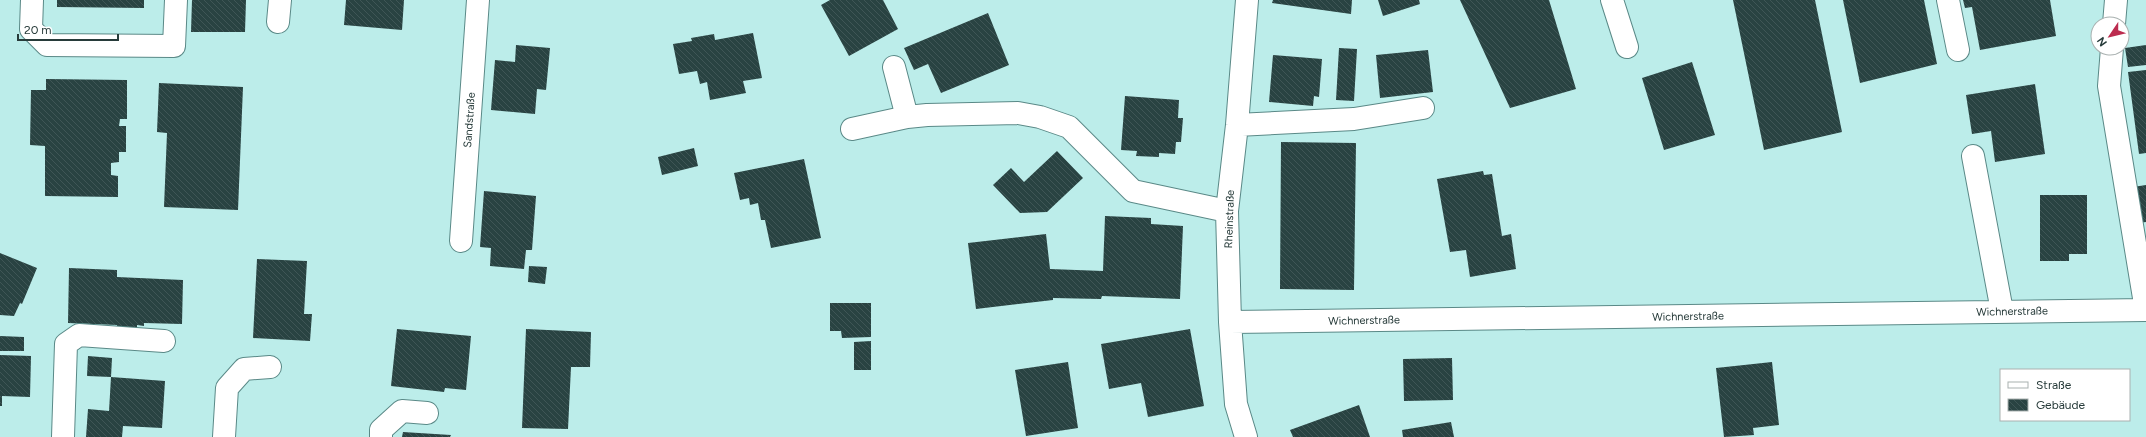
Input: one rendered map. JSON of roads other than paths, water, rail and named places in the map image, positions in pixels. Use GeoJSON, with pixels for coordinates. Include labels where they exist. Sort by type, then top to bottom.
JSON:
{"type":"FeatureCollection","features":[{"type":"Feature","properties":{"kind":"street"},"geometry":{"type":"LineString","coordinates":[[32,0],[31,29],[47,45],[174,46],[176,0]]}},
{"type":"Feature","properties":{"kind":"street"},"geometry":{"type":"LineString","coordinates":[[278,22],[280,0]]}},
{"type":"Feature","properties":{"kind":"street","name":"Sandstraße"},"geometry":{"type":"LineString","coordinates":[[461,241],[478,0]]}},
{"type":"Feature","properties":{"kind":"street","name":"Rheinstraße"},"geometry":{"type":"LineString","coordinates":[[1246,437],[1236,404],[1230,322],[1227,211],[1237,125],[1247,0]]}},
{"type":"Feature","properties":{"kind":"street"},"geometry":{"type":"LineString","coordinates":[[1612,0],[1627,47]]}},
{"type":"Feature","properties":{"kind":"street"},"geometry":{"type":"LineString","coordinates":[[1948,0],[1958,50]]}},
{"type":"Feature","properties":{"kind":"street"},"geometry":{"type":"LineString","coordinates":[[2115,16],[2116,0]]}},
{"type":"Feature","properties":{"kind":"street"},"geometry":{"type":"LineString","coordinates":[[2112,56],[2110,86],[2146,310]]}},
{"type":"Feature","properties":{"kind":"street"},"geometry":{"type":"LineString","coordinates":[[894,68],[907,117]]}},
{"type":"Feature","properties":{"kind":"street"},"geometry":{"type":"LineString","coordinates":[[1237,125],[1354,120],[1422,108]]}},
{"type":"Feature","properties":{"kind":"street"},"geometry":{"type":"LineString","coordinates":[[852,129],[907,117],[1018,113],[1040,117],[1069,126],[1133,191],[1227,211]]}},
{"type":"Feature","properties":{"kind":"street"},"geometry":{"type":"LineString","coordinates":[[1973,156],[2002,311]]}},
{"type":"Feature","properties":{"kind":"street","name":"Wichnerstraße"},"geometry":{"type":"LineString","coordinates":[[1230,322],[2146,310]]}},
{"type":"Feature","properties":{"kind":"street"},"geometry":{"type":"LineString","coordinates":[[63,437],[66,344],[79,335],[164,341]]}},
{"type":"Feature","properties":{"kind":"street"},"geometry":{"type":"LineString","coordinates":[[224,437],[227,388],[244,369],[270,367]]}},
{"type":"Feature","properties":{"kind":"street"},"geometry":{"type":"LineString","coordinates":[[380,437],[381,430],[402,411],[427,413]]}}]}
